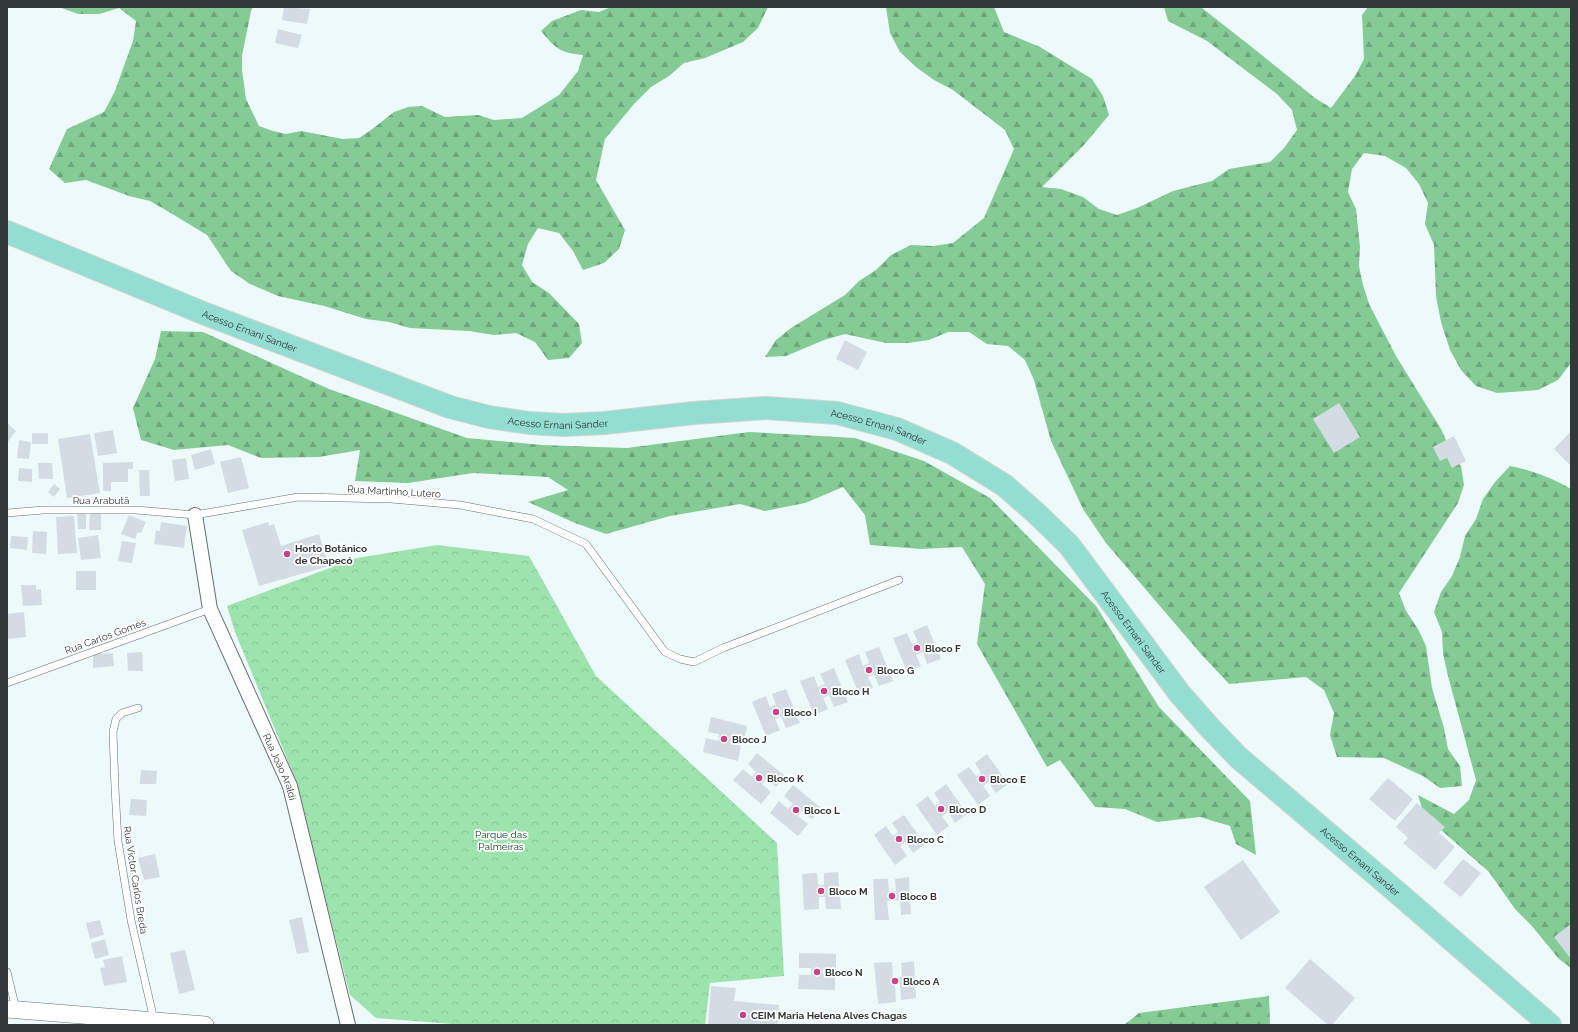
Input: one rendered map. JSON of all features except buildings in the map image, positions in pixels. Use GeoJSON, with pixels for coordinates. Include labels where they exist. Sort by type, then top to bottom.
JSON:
{"type":"FeatureCollection","features":[{"type":"Feature","properties":{"kind":"highway","name":"Acesso Ernani Sander"},"geometry":{"type":"LineString","coordinates":[[7,232],[211,316],[450,407],[489,417],[529,423],[564,425],[604,423],[694,413],[766,408],[837,413],[897,429],[952,453],[1004,485],[1069,545],[1180,694],[1239,758],[1550,1025]]}},
{"type":"Feature","properties":{"kind":"street","name":"Rua João Araldi"},"geometry":{"type":"LineString","coordinates":[[195,515],[210,609],[290,786],[348,1025]]}},
{"type":"Feature","properties":{"kind":"street"},"geometry":{"type":"LineString","coordinates":[[12,1009],[113,1021],[154,1020],[205,1025]]}},
{"type":"Feature","properties":{"kind":"lane","name":"Rua Martinho Lutero"},"geometry":{"type":"LineString","coordinates":[[195,515],[298,497],[391,499],[460,505],[533,519],[586,544],[665,652],[680,659],[694,662],[899,580]]}},
{"type":"Feature","properties":{"kind":"lane","name":"Rua Arabutã"},"geometry":{"type":"LineString","coordinates":[[7,513],[44,510],[136,510],[195,515]]}},
{"type":"Feature","properties":{"kind":"lane","name":"Rua Carlos Gomes"},"geometry":{"type":"LineString","coordinates":[[7,683],[210,609]]}},
{"type":"Feature","properties":{"kind":"lane","name":"Rua Victor Carlos Breda"},"geometry":{"type":"LineString","coordinates":[[138,708],[122,713],[116,719],[113,732],[115,788],[119,849],[131,920],[154,1020]]}},
{"type":"Feature","properties":{"kind":"lane"},"geometry":{"type":"LineString","coordinates":[[7,972],[12,1009]]}},
{"type":"Feature","properties":{"kind":"green space"},"geometry":{"type":"Polygon","coordinates":[[[59,7],[253,7],[242,56],[242,70],[246,99],[259,126],[286,134],[301,131],[343,139],[359,138],[394,112],[408,107],[422,106],[445,117],[478,115],[494,120],[522,118],[559,95],[578,71],[583,55],[569,53],[559,49],[550,42],[541,31],[552,21],[581,10],[599,12],[611,7],[768,7],[758,28],[743,42],[705,58],[684,63],[669,76],[651,87],[634,104],[605,139],[596,180],[625,230],[619,249],[604,263],[583,270],[573,251],[559,233],[538,228],[528,244],[522,265],[532,282],[549,293],[579,324],[582,343],[569,358],[548,360],[535,342],[516,333],[494,335],[469,331],[410,328],[389,322],[366,319],[324,306],[278,296],[250,284],[231,271],[207,235],[150,201],[129,196],[86,180],[65,183],[49,169],[67,129],[104,112],[115,91],[133,41],[136,21],[119,8],[99,14],[78,14],[59,7]]]}},
{"type":"Feature","properties":{"kind":"green space"},"geometry":{"type":"Polygon","coordinates":[[[886,7],[994,7],[1004,32],[1040,47],[1092,79],[1103,96],[1109,115],[1084,145],[1042,187],[1061,189],[1083,197],[1099,209],[1117,215],[1137,208],[1173,191],[1212,181],[1229,169],[1270,162],[1284,148],[1297,130],[1292,110],[1277,94],[1207,41],[1168,21],[1164,7],[1202,8],[1315,98],[1331,108],[1355,76],[1364,59],[1362,15],[1368,7],[1571,7],[1571,363],[1558,380],[1538,390],[1497,393],[1476,386],[1461,370],[1450,350],[1441,322],[1436,296],[1434,245],[1425,224],[1428,203],[1419,184],[1406,168],[1385,156],[1364,153],[1352,169],[1348,192],[1356,209],[1360,247],[1359,266],[1369,304],[1396,356],[1441,429],[1450,449],[1461,466],[1464,485],[1458,503],[1399,593],[1406,611],[1418,629],[1426,646],[1432,688],[1444,728],[1448,749],[1460,766],[1462,786],[1440,788],[1423,776],[1384,758],[1337,757],[1330,735],[1334,713],[1324,690],[1306,677],[1229,684],[1201,654],[1106,543],[1083,509],[1051,441],[1034,380],[1025,360],[1008,346],[987,344],[969,332],[948,332],[929,340],[908,343],[886,343],[845,334],[824,340],[786,356],[765,357],[776,340],[791,328],[845,295],[859,281],[876,270],[891,255],[911,245],[933,246],[953,243],[984,218],[1014,149],[1005,130],[953,90],[934,80],[916,67],[900,52],[890,33],[886,7]]]}},
{"type":"Feature","properties":{"kind":"green space"},"geometry":{"type":"Polygon","coordinates":[[[161,331],[203,332],[329,389],[467,438],[542,445],[627,448],[749,432],[855,438],[924,461],[990,498],[1096,606],[1159,707],[1250,801],[1256,855],[1236,844],[1230,826],[1200,817],[1157,822],[1125,809],[1095,807],[1060,760],[1047,767],[977,644],[985,584],[962,547],[921,549],[870,545],[865,515],[843,487],[805,503],[765,511],[740,504],[670,516],[606,534],[575,523],[528,502],[568,490],[548,477],[473,473],[408,483],[355,481],[360,450],[319,457],[261,458],[228,445],[174,450],[141,440],[133,408],[155,359],[161,331]]]}},
{"type":"Feature","properties":{"kind":"green space"},"geometry":{"type":"Polygon","coordinates":[[[1510,466],[1542,475],[1571,489],[1571,968],[1559,959],[1531,925],[1515,909],[1489,872],[1424,815],[1418,795],[1454,814],[1469,800],[1476,780],[1448,676],[1443,654],[1442,632],[1434,612],[1441,592],[1452,576],[1460,557],[1465,536],[1476,519],[1483,499],[1495,482],[1510,466]]]}},
{"type":"Feature","properties":{"kind":"green space","name":"Parque das Palmeiras"},"geometry":{"type":"Polygon","coordinates":[[[437,545],[529,556],[596,676],[777,843],[784,976],[710,983],[705,1025],[465,1025],[376,1018],[350,995],[293,773],[235,632],[227,606],[357,558],[437,545]]]}},
{"type":"Feature","properties":{"kind":"green space"},"geometry":{"type":"Polygon","coordinates":[[[1269,996],[1270,1025],[1124,1025],[1139,1013],[1269,996]]]}},
{"type":"Feature","properties":{"kind":"place","name":"Horto Botânico de Chapecó"},"geometry":{"type":"Point","coordinates":[287,554]}},
{"type":"Feature","properties":{"kind":"place","name":"Bloco F"},"geometry":{"type":"Point","coordinates":[917,648]}},
{"type":"Feature","properties":{"kind":"place","name":"Bloco G"},"geometry":{"type":"Point","coordinates":[869,670]}},
{"type":"Feature","properties":{"kind":"place","name":"Bloco H"},"geometry":{"type":"Point","coordinates":[824,691]}},
{"type":"Feature","properties":{"kind":"place","name":"Bloco I"},"geometry":{"type":"Point","coordinates":[776,712]}},
{"type":"Feature","properties":{"kind":"place","name":"Bloco J"},"geometry":{"type":"Point","coordinates":[724,739]}},
{"type":"Feature","properties":{"kind":"place","name":"Bloco K"},"geometry":{"type":"Point","coordinates":[759,778]}},
{"type":"Feature","properties":{"kind":"place","name":"Bloco E"},"geometry":{"type":"Point","coordinates":[982,779]}},
{"type":"Feature","properties":{"kind":"place","name":"Bloco D"},"geometry":{"type":"Point","coordinates":[941,809]}},
{"type":"Feature","properties":{"kind":"place","name":"Bloco L"},"geometry":{"type":"Point","coordinates":[796,810]}},
{"type":"Feature","properties":{"kind":"place","name":"Bloco C"},"geometry":{"type":"Point","coordinates":[899,839]}},
{"type":"Feature","properties":{"kind":"place","name":"Bloco M"},"geometry":{"type":"Point","coordinates":[821,891]}},
{"type":"Feature","properties":{"kind":"place","name":"Bloco B"},"geometry":{"type":"Point","coordinates":[892,896]}},
{"type":"Feature","properties":{"kind":"place","name":"Bloco N"},"geometry":{"type":"Point","coordinates":[817,972]}},
{"type":"Feature","properties":{"kind":"place","name":"Bloco A"},"geometry":{"type":"Point","coordinates":[895,981]}},
{"type":"Feature","properties":{"kind":"place","name":"CEIM Maria Helena Alves Chagas"},"geometry":{"type":"Point","coordinates":[743,1015]}}]}
